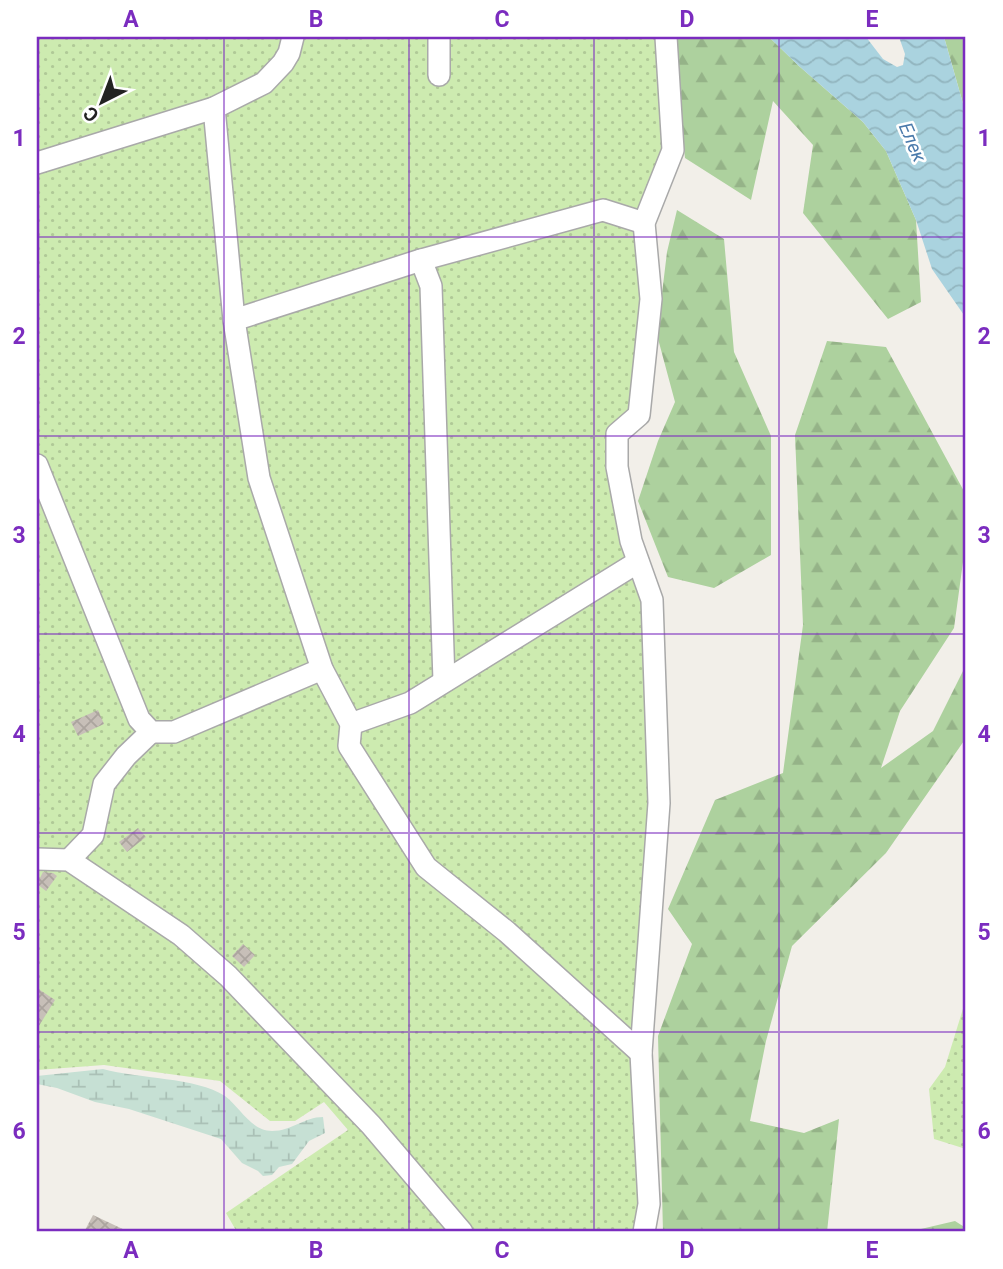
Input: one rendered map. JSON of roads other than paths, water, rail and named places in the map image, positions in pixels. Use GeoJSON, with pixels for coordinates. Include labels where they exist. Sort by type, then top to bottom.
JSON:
{"type":"FeatureCollection","features":[{"type":"Feature","properties":{"kind":"lane"},"geometry":{"type":"LineString","coordinates":[[37,163],[214,108],[264,83],[283,63],[293,37]]}},
{"type":"Feature","properties":{"kind":"lane"},"geometry":{"type":"LineString","coordinates":[[439,37],[439,75]]}},
{"type":"Feature","properties":{"kind":"lane"},"geometry":{"type":"LineString","coordinates":[[644,1232],[649,1204],[641,1053],[659,803],[652,600],[631,541],[617,467],[617,434],[639,415],[651,299],[644,223],[673,150],[666,37]]}},
{"type":"Feature","properties":{"kind":"lane"},"geometry":{"type":"LineString","coordinates":[[214,108],[234,320],[259,478],[322,669],[351,724],[349,746],[426,867],[507,932],[641,1053]]}},
{"type":"Feature","properties":{"kind":"lane"},"geometry":{"type":"LineString","coordinates":[[234,320],[421,260],[603,210],[644,223]]}},
{"type":"Feature","properties":{"kind":"lane"},"geometry":{"type":"LineString","coordinates":[[421,260],[431,286],[444,681]]}},
{"type":"Feature","properties":{"kind":"lane"},"geometry":{"type":"LineString","coordinates":[[37,464],[139,719],[151,732]]}},
{"type":"Feature","properties":{"kind":"lane"},"geometry":{"type":"LineString","coordinates":[[351,724],[410,703],[638,562]]}},
{"type":"Feature","properties":{"kind":"lane"},"geometry":{"type":"LineString","coordinates":[[69,860],[93,835],[104,785],[126,755],[151,732],[174,732],[322,669]]}},
{"type":"Feature","properties":{"kind":"lane"},"geometry":{"type":"LineString","coordinates":[[37,859],[69,860],[181,935],[228,976],[370,1125],[462,1232]]}},
{"type":"Feature","properties":{"kind":"water","name":"Елек"},"geometry":{"type":"Polygon","coordinates":[[[769,37],[866,37],[883,59],[897,67],[903,65],[905,54],[899,37],[944,37],[966,114],[966,318],[932,269],[916,220],[886,151],[863,122],[769,37]]]}}]}
